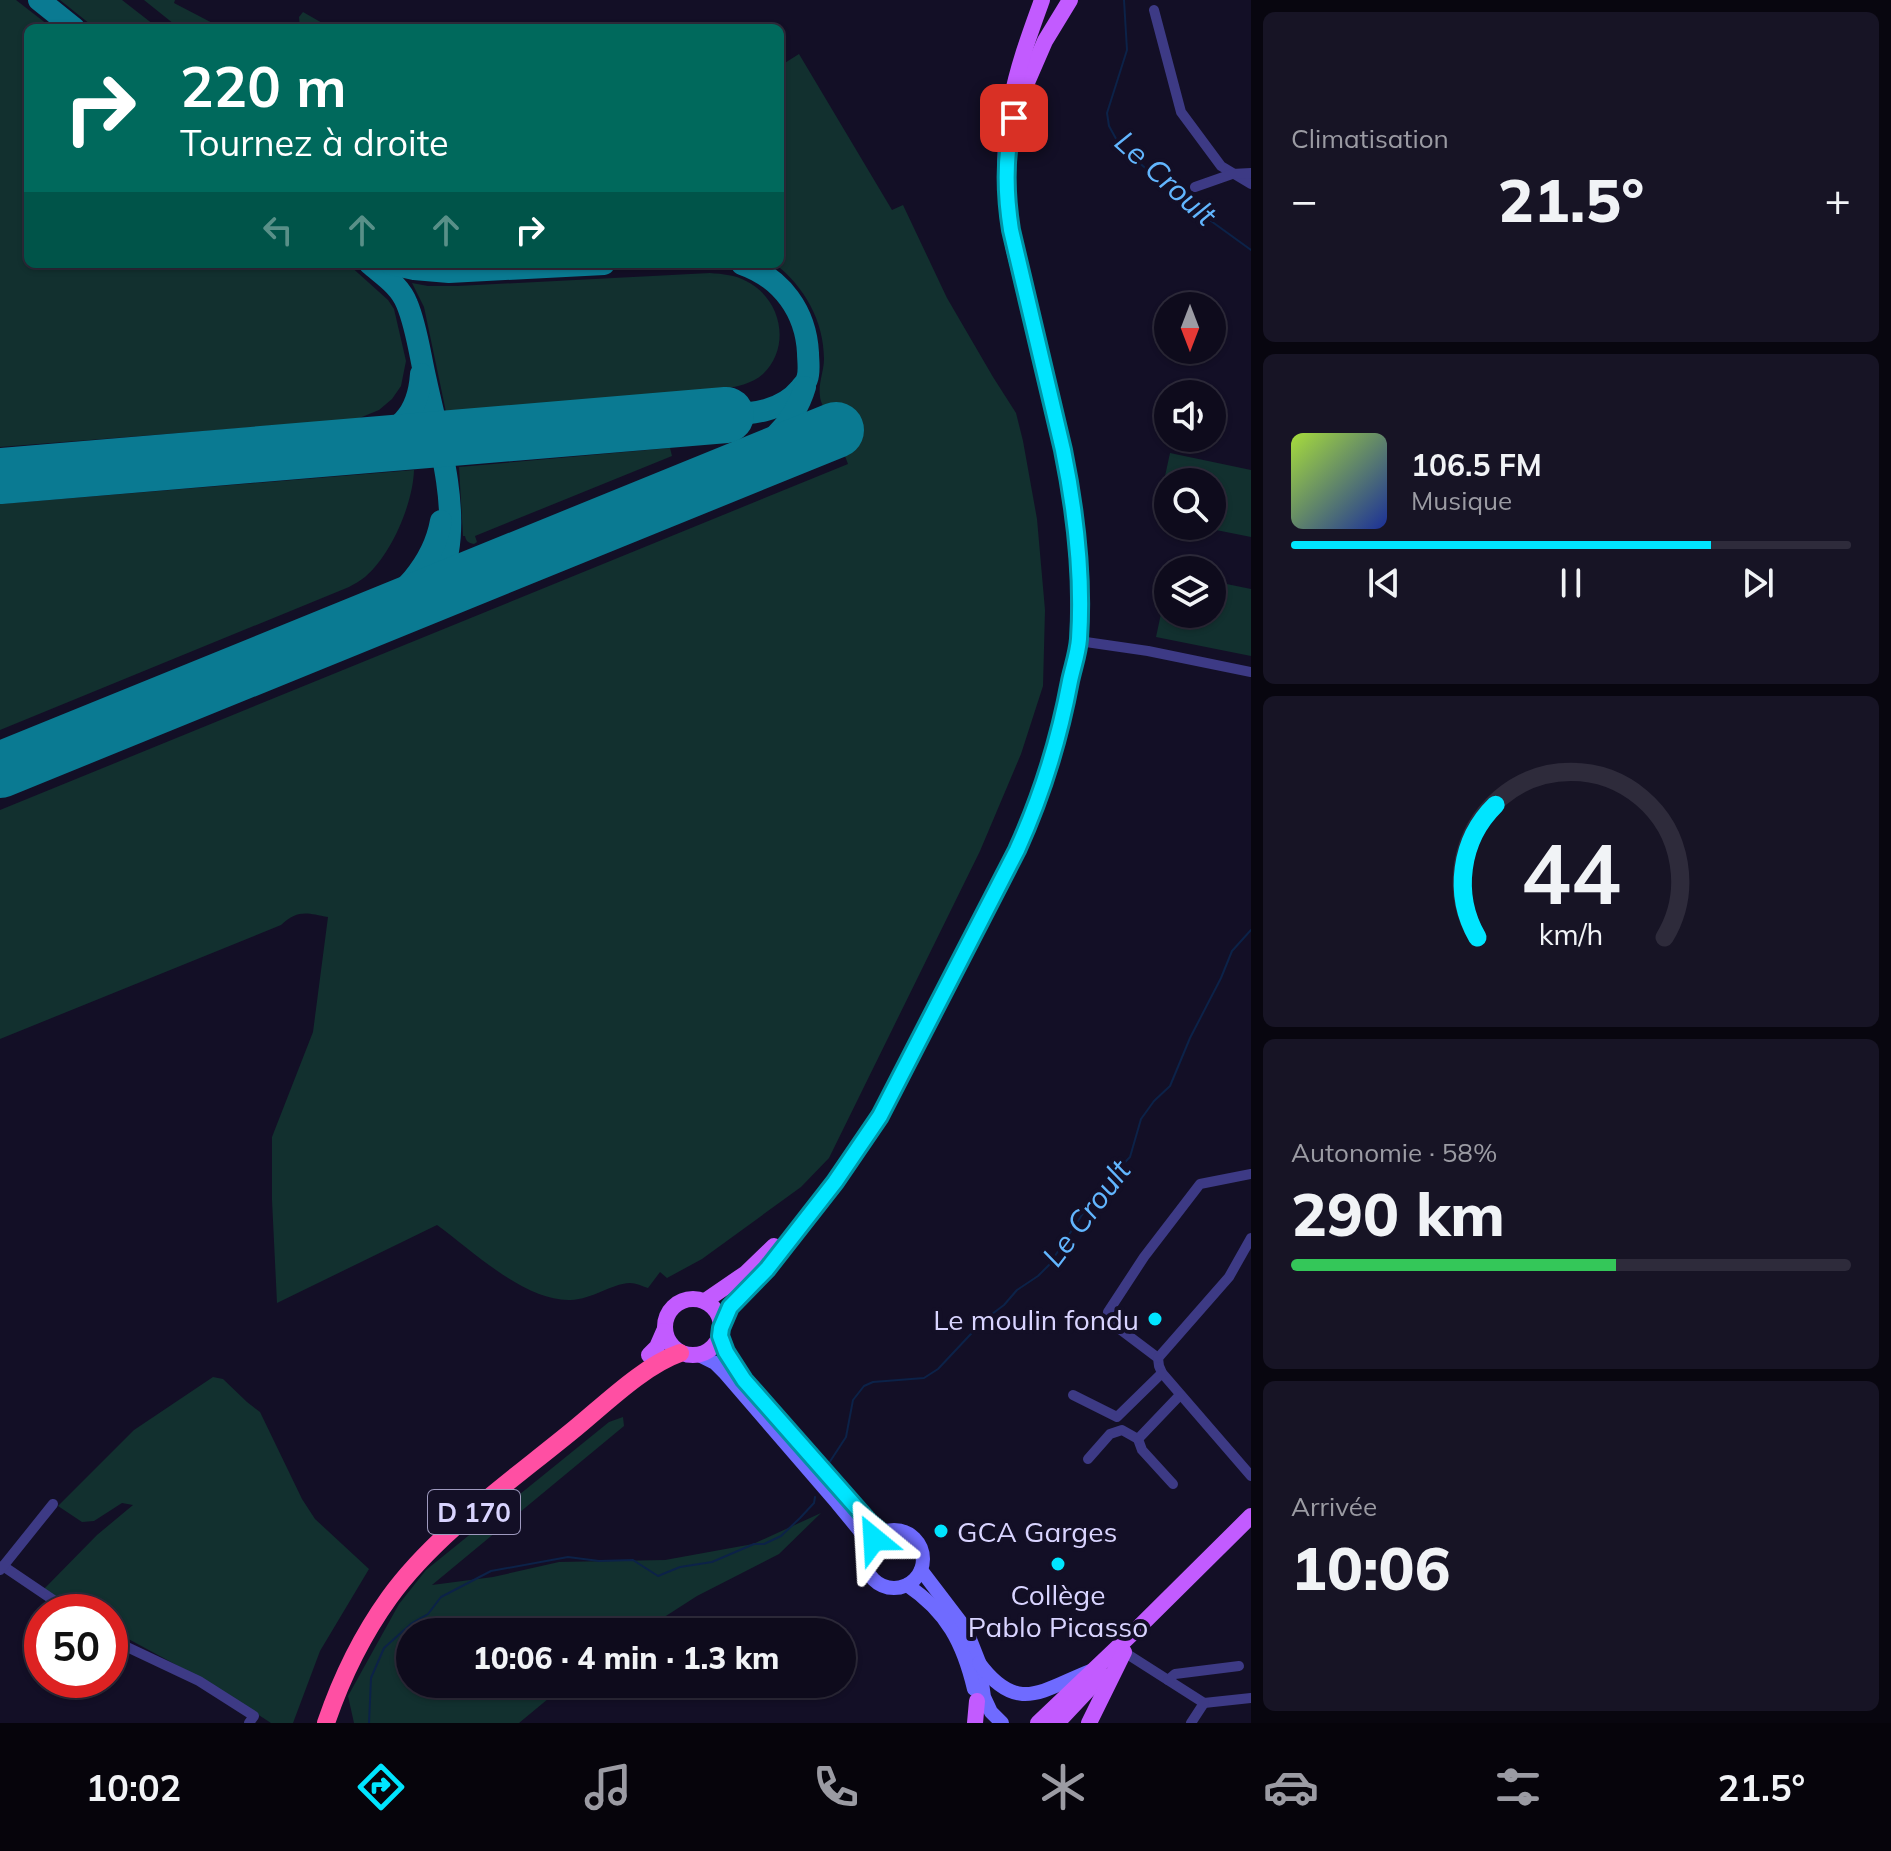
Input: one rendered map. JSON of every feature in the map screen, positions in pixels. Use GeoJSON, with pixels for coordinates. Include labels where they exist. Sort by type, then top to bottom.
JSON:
{"type":"FeatureCollection","features":[{"type":"Feature","properties":{"kind":"highway","name":"D 170"},"geometry":{"type":"LineString","coordinates":[[326,1723],[340,1686],[368,1630],[388,1599],[429,1551],[634,1381],[660,1362],[689,1354]]}},
{"type":"Feature","properties":{"kind":"highway","name":"D 170"},"geometry":{"type":"LineString","coordinates":[[315,1723],[346,1646],[396,1572],[426,1539],[459,1510],[649,1355]]}},
{"type":"Feature","properties":{"kind":"main road"},"geometry":{"type":"LineString","coordinates":[[689,1354],[712,1348],[730,1307],[767,1269],[835,1182],[880,1116],[1017,850],[1051,764],[1062,724],[1079,641],[1077,544],[1066,463],[1011,230],[1006,178],[1011,99],[1042,0]]}},
{"type":"Feature","properties":{"kind":"main road"},"geometry":{"type":"LineString","coordinates":[[1008,141],[1019,101],[1035,62],[1070,0]]}},
{"type":"Feature","properties":{"kind":"main road"},"geometry":{"type":"LineString","coordinates":[[1071,677],[1078,599]]}},
{"type":"Feature","properties":{"kind":"main road"},"geometry":{"type":"LineString","coordinates":[[705,1301],[746,1273],[808,1215]]}},
{"type":"Feature","properties":{"kind":"main road"},"geometry":{"type":"LineString","coordinates":[[868,1547],[860,1531],[837,1503],[724,1372],[715,1363],[673,1347],[667,1340],[665,1322],[672,1307],[696,1298],[705,1301],[717,1312],[726,1352],[744,1380],[882,1533]]}},
{"type":"Feature","properties":{"kind":"main road","name":"D 170"},"geometry":{"type":"LineString","coordinates":[[649,1355],[657,1347],[664,1331]]}},
{"type":"Feature","properties":{"kind":"main road"},"geometry":{"type":"LineString","coordinates":[[1038,1723],[1251,1516]]}},
{"type":"Feature","properties":{"kind":"main road"},"geometry":{"type":"LineString","coordinates":[[895,1530],[911,1535],[918,1542],[923,1560],[921,1570],[907,1585],[887,1587],[875,1580],[867,1567],[868,1547],[882,1533],[895,1530]]}},
{"type":"Feature","properties":{"kind":"main road"},"geometry":{"type":"LineString","coordinates":[[1057,1723],[1124,1652],[1251,1530]]}},
{"type":"Feature","properties":{"kind":"main road"},"geometry":{"type":"LineString","coordinates":[[921,1570],[966,1629],[979,1662],[984,1697],[991,1712],[1002,1723]]}},
{"type":"Feature","properties":{"kind":"main road"},"geometry":{"type":"LineString","coordinates":[[907,1585],[925,1598],[950,1625],[967,1660],[977,1701],[991,1723]]}},
{"type":"Feature","properties":{"kind":"main road"},"geometry":{"type":"LineString","coordinates":[[1089,1723],[1124,1652]]}},
{"type":"Feature","properties":{"kind":"main road"},"geometry":{"type":"LineString","coordinates":[[979,1662],[992,1680],[1016,1694],[1032,1695],[1093,1670]]}},
{"type":"Feature","properties":{"kind":"main road"},"geometry":{"type":"LineString","coordinates":[[975,1723],[977,1701]]}},
{"type":"Feature","properties":{"kind":"street"},"geometry":{"type":"LineString","coordinates":[[1154,10],[1181,112],[1221,166],[1251,184]]}},
{"type":"Feature","properties":{"kind":"street"},"geometry":{"type":"LineString","coordinates":[[1195,187],[1232,174],[1251,173]]}},
{"type":"Feature","properties":{"kind":"street"},"geometry":{"type":"LineString","coordinates":[[1079,641],[1251,672]]}},
{"type":"Feature","properties":{"kind":"street"},"geometry":{"type":"LineString","coordinates":[[1251,1174],[1200,1184],[1144,1257],[1108,1312],[1109,1321],[1158,1358],[1162,1373],[1251,1476]]}},
{"type":"Feature","properties":{"kind":"street"},"geometry":{"type":"LineString","coordinates":[[1158,1358],[1229,1277],[1251,1238]]}},
{"type":"Feature","properties":{"kind":"street"},"geometry":{"type":"LineString","coordinates":[[1073,1395],[1117,1417],[1162,1373]]}},
{"type":"Feature","properties":{"kind":"street"},"geometry":{"type":"LineString","coordinates":[[1138,1439],[1180,1395]]}},
{"type":"Feature","properties":{"kind":"street"},"geometry":{"type":"LineString","coordinates":[[1088,1459],[1110,1434],[1122,1430],[1138,1439],[1142,1450],[1173,1484]]}},
{"type":"Feature","properties":{"kind":"street"},"geometry":{"type":"LineString","coordinates":[[43,1594],[2,1568],[53,1504]]}},
{"type":"Feature","properties":{"kind":"street"},"geometry":{"type":"LineString","coordinates":[[128,1647],[199,1681],[254,1716],[249,1723]]}},
{"type":"Feature","properties":{"kind":"street"},"geometry":{"type":"LineString","coordinates":[[1124,1652],[1204,1703],[1251,1698]]}},
{"type":"Feature","properties":{"kind":"street"},"geometry":{"type":"LineString","coordinates":[[1168,1680],[1175,1674],[1239,1666]]}},
{"type":"Feature","properties":{"kind":"street"},"geometry":{"type":"LineString","coordinates":[[1191,1723],[1204,1703]]}},
{"type":"Feature","properties":{"kind":"green space"},"geometry":{"type":"Polygon","coordinates":[[[0,0],[16,0],[47,24],[24,24],[24,268],[352,268],[394,309],[406,361],[401,386],[392,399],[379,410],[357,419],[0,447],[0,0]]]}},
{"type":"Feature","properties":{"kind":"green space"},"geometry":{"type":"Polygon","coordinates":[[[60,0],[122,0],[153,24],[90,24],[60,0]]]}},
{"type":"Feature","properties":{"kind":"green space"},"geometry":{"type":"Polygon","coordinates":[[[144,0],[175,0],[174,3],[214,24],[174,24],[144,0]]]}},
{"type":"Feature","properties":{"kind":"green space"},"geometry":{"type":"Polygon","coordinates":[[[303,12],[324,24],[300,24],[299,17],[303,12]]]}},
{"type":"Feature","properties":{"kind":"green space"},"geometry":{"type":"Polygon","coordinates":[[[799,54],[892,210],[903,205],[947,298],[1016,413],[1037,519],[1045,610],[1043,686],[1021,754],[980,851],[829,1158],[801,1187],[702,1259],[667,1278],[660,1272],[648,1288],[630,1283],[579,1299],[553,1298],[517,1284],[437,1225],[277,1303],[272,1137],[313,1032],[328,917],[298,914],[281,925],[0,1039],[0,810],[848,464],[820,398],[824,359],[816,318],[795,283],[779,268],[784,268],[784,63],[799,54]]]}},
{"type":"Feature","properties":{"kind":"green space"},"geometry":{"type":"Polygon","coordinates":[[[710,273],[746,281],[768,299],[774,311],[780,337],[778,350],[772,363],[754,380],[722,389],[446,412],[424,307],[412,283],[457,286],[710,273]]]}},
{"type":"Feature","properties":{"kind":"green space"},"geometry":{"type":"Polygon","coordinates":[[[670,448],[672,456],[475,536],[477,542],[474,544],[463,536],[459,467],[670,448]]]}},
{"type":"Feature","properties":{"kind":"green space"},"geometry":{"type":"Polygon","coordinates":[[[1170,453],[1251,470],[1251,537],[1226,532],[1226,468],[1167,468],[1170,453]]]}},
{"type":"Feature","properties":{"kind":"green space"},"geometry":{"type":"Polygon","coordinates":[[[414,470],[410,498],[399,528],[375,567],[359,581],[0,730],[0,504],[414,470]]]}},
{"type":"Feature","properties":{"kind":"green space"},"geometry":{"type":"Polygon","coordinates":[[[1226,584],[1251,589],[1251,656],[1156,637],[1158,628],[1226,628],[1226,584]]]}},
{"type":"Feature","properties":{"kind":"green space"},"geometry":{"type":"Polygon","coordinates":[[[213,1377],[223,1379],[260,1412],[302,1499],[315,1519],[369,1569],[320,1651],[293,1723],[271,1723],[204,1680],[128,1639],[128,1594],[52,1594],[44,1589],[97,1535],[133,1505],[122,1503],[94,1521],[82,1522],[58,1506],[134,1430],[213,1377]]]}},
{"type":"Feature","properties":{"kind":"green space"},"geometry":{"type":"Polygon","coordinates":[[[623,1417],[624,1426],[432,1585],[493,1577],[559,1562],[665,1560],[753,1544],[821,1513],[779,1554],[697,1596],[663,1618],[396,1618],[396,1698],[549,1698],[519,1723],[354,1723],[348,1696],[399,1604],[426,1570],[609,1422],[623,1417]]]}},
{"type":"Feature","properties":{"kind":"waterway","name":"Le Croult"},"geometry":{"type":"LineString","coordinates":[[1124,0],[1127,50],[1107,113],[1109,126],[1120,146],[1182,200],[1251,250]]}},
{"type":"Feature","properties":{"kind":"waterway","name":"Le Croult"},"geometry":{"type":"LineString","coordinates":[[829,1463],[846,1437],[853,1400],[864,1386],[873,1382],[924,1378],[938,1369],[984,1320],[1049,1265],[1099,1189],[1130,1157],[1141,1119],[1170,1086],[1232,951],[1251,930]]}},
{"type":"Feature","properties":{"kind":"waterway","name":"Le Croult"},"geometry":{"type":"LineString","coordinates":[[369,1723],[371,1678],[384,1648],[412,1623],[428,1614],[441,1597],[491,1571],[568,1557],[599,1561],[633,1560],[658,1576],[680,1567],[712,1562],[781,1536],[814,1503],[815,1497]]}},
{"type":"Feature","properties":{"kind":"taxiway"},"geometry":{"type":"LineString","coordinates":[[39,0],[69,24]]}},
{"type":"Feature","properties":{"kind":"taxiway"},"geometry":{"type":"LineString","coordinates":[[375,268],[400,292],[410,313],[448,487],[450,531],[446,560],[434,581],[409,603]]}},
{"type":"Feature","properties":{"kind":"taxiway"},"geometry":{"type":"LineString","coordinates":[[409,268],[449,272],[526,268]]}},
{"type":"Feature","properties":{"kind":"taxiway"},"geometry":{"type":"LineString","coordinates":[[726,415],[776,407],[793,396],[807,380],[806,338],[797,311],[780,288],[751,268]]}},
{"type":"Feature","properties":{"kind":"taxiway"},"geometry":{"type":"LineString","coordinates":[[361,446],[386,434],[404,420],[416,402],[421,374]]}},
{"type":"Feature","properties":{"kind":"taxiway"},"geometry":{"type":"LineString","coordinates":[[727,474],[763,448],[784,427],[800,402],[805,387]]}},
{"type":"Feature","properties":{"kind":"taxiway"},"geometry":{"type":"LineString","coordinates":[[364,622],[402,591],[423,566],[441,521]]}},
{"type":"Feature","properties":{"kind":"runway"},"geometry":{"type":"LineString","coordinates":[[0,476],[726,415]]}},
{"type":"Feature","properties":{"kind":"runway"},"geometry":{"type":"LineString","coordinates":[[0,770],[836,430]]}},
{"type":"Feature","properties":{"kind":"place","name":"Le moulin fondu"},"geometry":{"type":"Point","coordinates":[1155,1319]}},
{"type":"Feature","properties":{"kind":"place","name":"GCA Garges"},"geometry":{"type":"Point","coordinates":[941,1531]}},
{"type":"Feature","properties":{"kind":"place","name":"Collège Pablo Picasso"},"geometry":{"type":"Point","coordinates":[1058,1564]}},
{"type":"Feature","properties":{"kind":"route"},"geometry":{"type":"LineString","coordinates":[[874,1539],[882,1533],[744,1380],[720,1336],[730,1307],[767,1269],[835,1182],[880,1116],[1017,850],[1044,785],[1062,724],[1079,641],[1077,544],[1063,450],[1011,230],[1006,157],[1014,118]]}}]}
